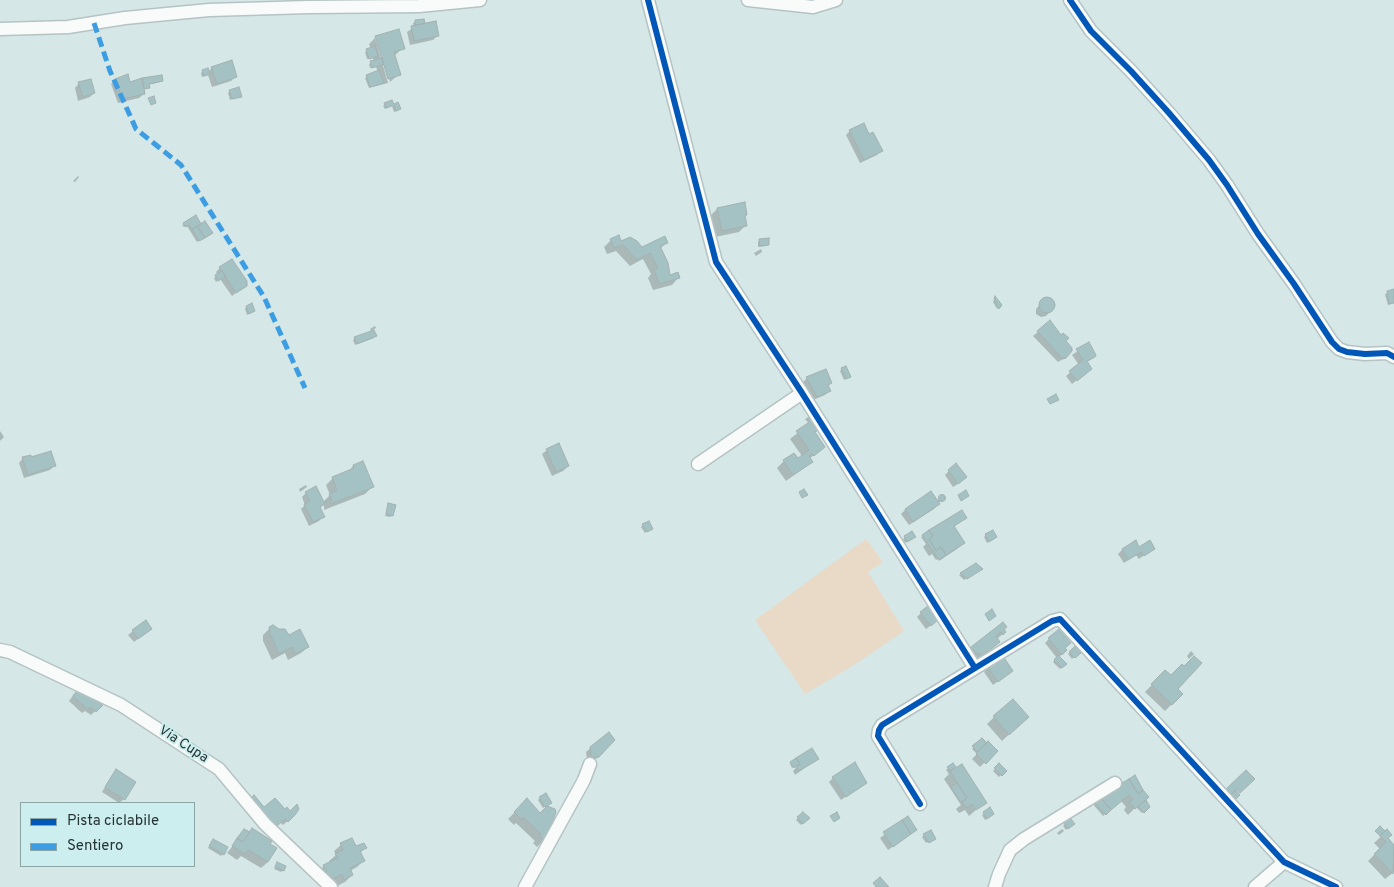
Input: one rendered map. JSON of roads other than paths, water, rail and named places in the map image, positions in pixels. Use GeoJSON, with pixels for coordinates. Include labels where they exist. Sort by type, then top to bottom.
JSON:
{"type":"FeatureCollection","features":[{"type":"Feature","properties":{"kind":"street"},"geometry":{"type":"LineString","coordinates":[[0,29],[68,27],[125,18],[209,10],[309,6],[419,6],[480,0]]}},
{"type":"Feature","properties":{"kind":"street"},"geometry":{"type":"LineString","coordinates":[[648,0],[716,262],[802,393],[975,668]]}},
{"type":"Feature","properties":{"kind":"street"},"geometry":{"type":"LineString","coordinates":[[748,0],[813,7],[836,0]]}},
{"type":"Feature","properties":{"kind":"street"},"geometry":{"type":"LineString","coordinates":[[1070,0],[1091,31],[1169,113],[1213,166],[1332,342],[1339,349],[1347,352],[1365,354],[1387,353],[1394,357]]}},
{"type":"Feature","properties":{"kind":"street"},"geometry":{"type":"LineString","coordinates":[[698,464],[802,393]]}},
{"type":"Feature","properties":{"kind":"street"},"geometry":{"type":"LineString","coordinates":[[920,804],[878,736],[882,725],[1052,621],[1060,620],[1064,621],[1284,862],[1336,887]]}},
{"type":"Feature","properties":{"kind":"street","name":"Via Cupa"},"geometry":{"type":"LineString","coordinates":[[0,650],[10,652],[121,705],[219,769],[265,824],[331,887]]}},
{"type":"Feature","properties":{"kind":"street"},"geometry":{"type":"LineString","coordinates":[[524,887],[584,780],[590,764]]}},
{"type":"Feature","properties":{"kind":"street"},"geometry":{"type":"LineString","coordinates":[[995,887],[1005,859],[1010,850],[1018,843],[1115,783]]}},
{"type":"Feature","properties":{"kind":"street"},"geometry":{"type":"LineString","coordinates":[[1255,887],[1284,862]]}}]}
